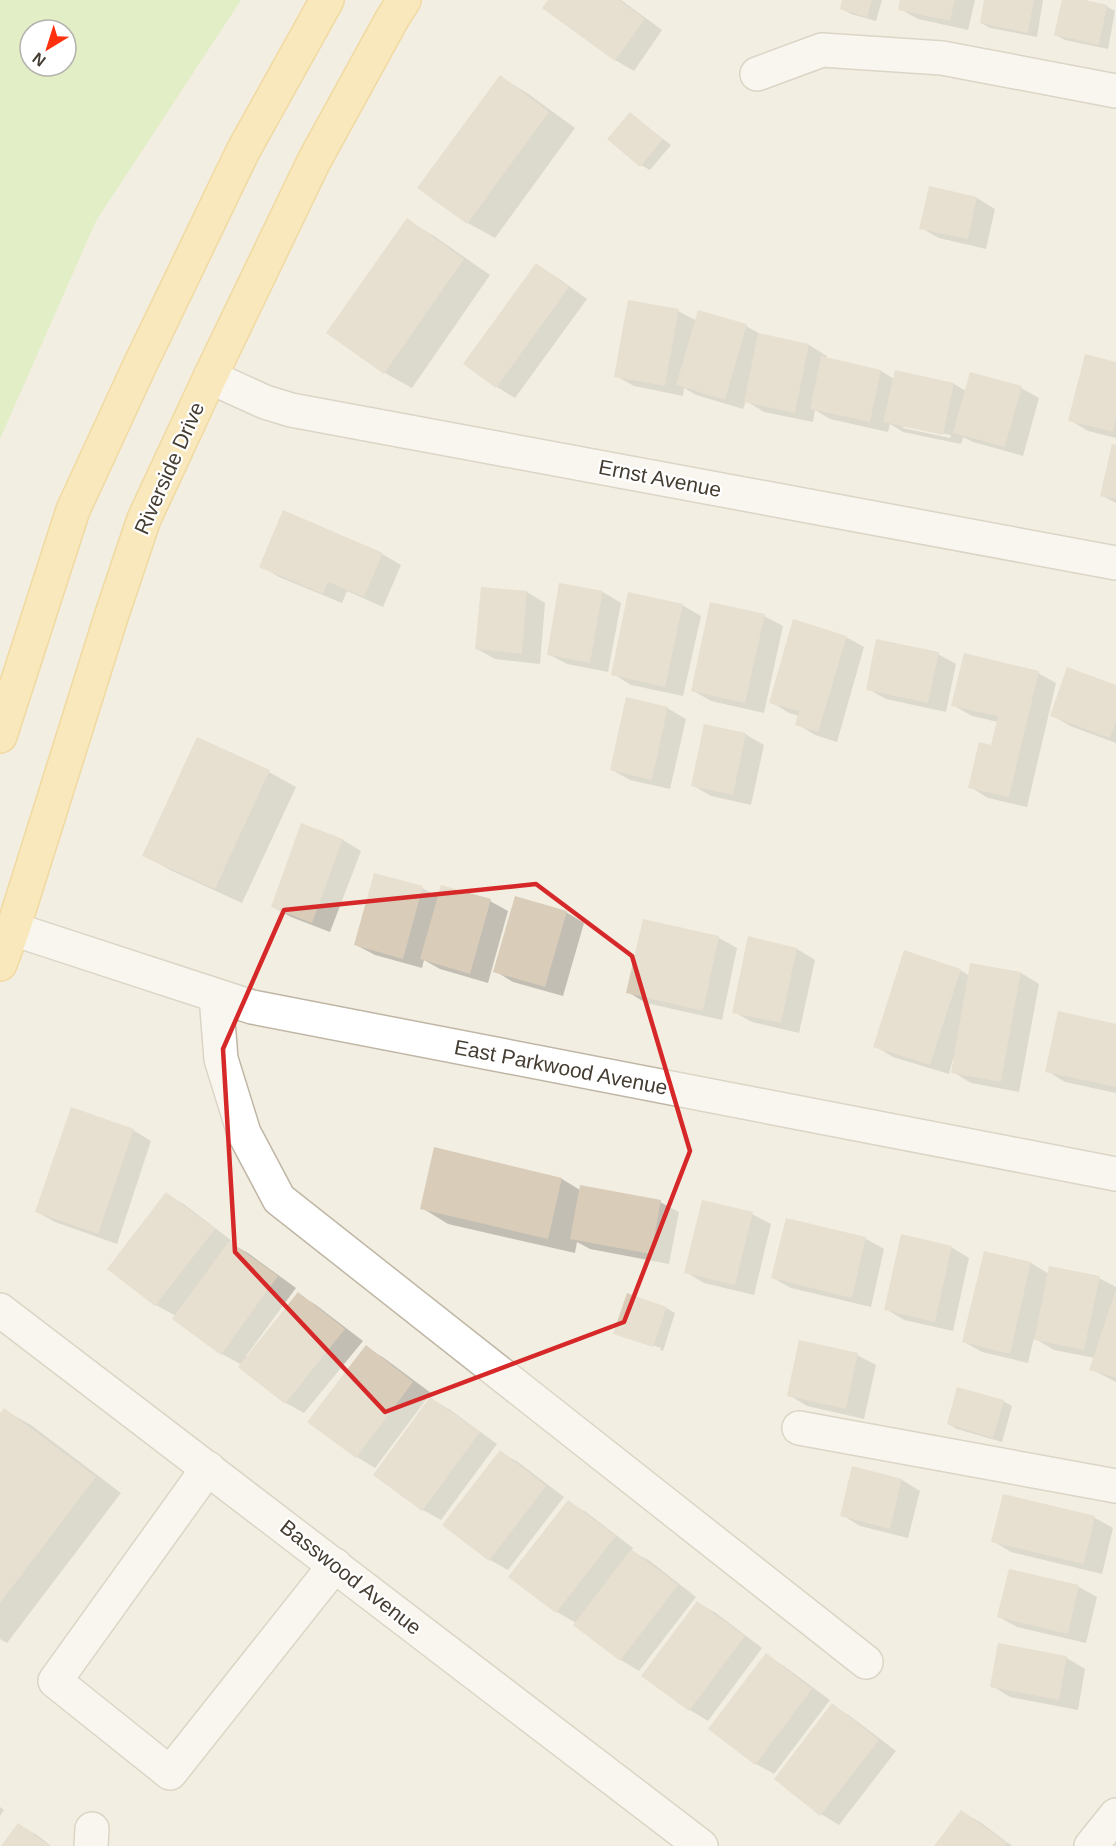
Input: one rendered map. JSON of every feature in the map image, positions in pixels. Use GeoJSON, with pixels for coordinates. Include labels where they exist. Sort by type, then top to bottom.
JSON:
{"type":"FeatureCollection","features":[{"type":"Feature","properties":{"kind":"main road"},"geometry":{"type":"LineString","coordinates":[[0,736],[73,510],[148,347],[243,151],[327,0]]}},
{"type":"Feature","properties":{"kind":"main road","name":"Riverside Drive"},"geometry":{"type":"LineString","coordinates":[[0,964],[144,519],[314,161],[404,0]]}},
{"type":"Feature","properties":{"kind":"street"},"geometry":{"type":"LineString","coordinates":[[757,74],[822,50],[942,58],[1116,91]]}},
{"type":"Feature","properties":{"kind":"street","name":"Ernst Avenue"},"geometry":{"type":"LineString","coordinates":[[210,377],[265,402],[291,410],[1116,563]]}},
{"type":"Feature","properties":{"kind":"street","name":"East Parkwood Avenue"},"geometry":{"type":"LineString","coordinates":[[13,929],[252,1007],[1116,1174]]}},
{"type":"Feature","properties":{"kind":"street"},"geometry":{"type":"LineString","coordinates":[[216,996],[221,1059],[244,1133],[279,1199],[866,1662]]}},
{"type":"Feature","properties":{"kind":"street","name":"Basswood Avenue"},"geometry":{"type":"LineString","coordinates":[[0,1310],[701,1846]]}},
{"type":"Feature","properties":{"kind":"street"},"geometry":{"type":"LineString","coordinates":[[799,1428],[1116,1486]]}},
{"type":"Feature","properties":{"kind":"street"},"geometry":{"type":"LineString","coordinates":[[208,1468],[55,1681],[170,1773],[335,1565]]}},
{"type":"Feature","properties":{"kind":"street"},"geometry":{"type":"LineString","coordinates":[[1091,1846],[1116,1815]]}},
{"type":"Feature","properties":{"kind":"highlighted area"},"geometry":{"type":"Polygon","coordinates":[[[536,884],[632,956],[690,1151],[624,1322],[385,1412],[235,1252],[223,1049],[284,910],[536,884]]]}},
{"type":"Feature","properties":{"kind":"green space"},"geometry":{"type":"Polygon","coordinates":[[[0,0],[241,0],[96,221],[0,439],[0,0]]]}},
{"type":"Feature","properties":{"kind":"building"},"geometry":{"type":"Polygon","coordinates":[[[548,0],[619,0],[645,19],[615,61],[542,8],[548,0]]]}},
{"type":"Feature","properties":{"kind":"building"},"geometry":{"type":"Polygon","coordinates":[[[842,0],[872,0],[867,17],[840,9],[842,0]]]}},
{"type":"Feature","properties":{"kind":"building"},"geometry":{"type":"Polygon","coordinates":[[[900,0],[955,0],[950,21],[898,10],[900,0]]]}},
{"type":"Feature","properties":{"kind":"building"},"geometry":{"type":"Polygon","coordinates":[[[984,0],[1034,0],[1028,33],[980,23],[984,0]]]}},
{"type":"Feature","properties":{"kind":"building"},"geometry":{"type":"Polygon","coordinates":[[[1062,0],[1085,0],[1107,5],[1099,45],[1054,35],[1062,0]]]}},
{"type":"Feature","properties":{"kind":"building"},"geometry":{"type":"Polygon","coordinates":[[[500,75],[549,112],[467,224],[417,188],[500,75]]]}},
{"type":"Feature","properties":{"kind":"building"},"geometry":{"type":"Polygon","coordinates":[[[630,112],[663,139],[640,167],[607,139],[630,112]]]}},
{"type":"Feature","properties":{"kind":"building"},"geometry":{"type":"Polygon","coordinates":[[[929,186],[977,197],[968,239],[919,229],[929,186]]]}},
{"type":"Feature","properties":{"kind":"building"},"geometry":{"type":"Polygon","coordinates":[[[407,218],[464,259],[384,374],[326,333],[407,218]]]}},
{"type":"Feature","properties":{"kind":"building"},"geometry":{"type":"Polygon","coordinates":[[[536,263],[569,287],[496,388],[463,364],[536,263]]]}},
{"type":"Feature","properties":{"kind":"building"},"geometry":{"type":"Polygon","coordinates":[[[628,300],[679,309],[665,386],[614,377],[628,300]]]}},
{"type":"Feature","properties":{"kind":"building"},"geometry":{"type":"Polygon","coordinates":[[[698,310],[747,324],[725,400],[676,385],[698,310]]]}},
{"type":"Feature","properties":{"kind":"building"},"geometry":{"type":"Polygon","coordinates":[[[758,333],[809,344],[795,413],[744,402],[758,333]]]}},
{"type":"Feature","properties":{"kind":"building"},"geometry":{"type":"Polygon","coordinates":[[[1085,354],[1116,362],[1116,417],[1113,432],[1068,421],[1085,354]]]}},
{"type":"Feature","properties":{"kind":"building"},"geometry":{"type":"Polygon","coordinates":[[[821,356],[881,370],[870,422],[810,409],[821,356]]]}},
{"type":"Feature","properties":{"kind":"building"},"geometry":{"type":"Polygon","coordinates":[[[895,370],[954,383],[943,435],[883,422],[895,370]]]}},
{"type":"Feature","properties":{"kind":"building"},"geometry":{"type":"Polygon","coordinates":[[[970,372],[1022,386],[1005,447],[953,433],[970,372]]]}},
{"type":"Feature","properties":{"kind":"building"},"geometry":{"type":"Polygon","coordinates":[[[1112,444],[1116,445],[1116,499],[1100,496],[1112,444]]]}},
{"type":"Feature","properties":{"kind":"building"},"geometry":{"type":"Polygon","coordinates":[[[283,510],[383,553],[364,597],[328,582],[323,594],[259,567],[283,510]]]}},
{"type":"Feature","properties":{"kind":"building"},"geometry":{"type":"Polygon","coordinates":[[[559,583],[603,591],[590,663],[547,655],[559,583]]]}},
{"type":"Feature","properties":{"kind":"building"},"geometry":{"type":"Polygon","coordinates":[[[481,587],[527,591],[522,654],[475,649],[481,587]]]}},
{"type":"Feature","properties":{"kind":"building"},"geometry":{"type":"Polygon","coordinates":[[[628,592],[683,604],[665,687],[611,675],[628,592]]]}},
{"type":"Feature","properties":{"kind":"building"},"geometry":{"type":"Polygon","coordinates":[[[710,602],[765,614],[745,703],[691,691],[710,602]]]}},
{"type":"Feature","properties":{"kind":"building"},"geometry":{"type":"Polygon","coordinates":[[[793,619],[847,636],[818,732],[795,725],[799,711],[769,703],[793,619]]]}},
{"type":"Feature","properties":{"kind":"building"},"geometry":{"type":"Polygon","coordinates":[[[876,639],[939,652],[928,703],[866,690],[876,639]]]}},
{"type":"Feature","properties":{"kind":"building"},"geometry":{"type":"Polygon","coordinates":[[[964,653],[1039,671],[1009,797],[968,788],[979,742],[991,745],[998,716],[951,706],[964,653]]]}},
{"type":"Feature","properties":{"kind":"building"},"geometry":{"type":"Polygon","coordinates":[[[1067,667],[1116,685],[1116,722],[1110,738],[1050,716],[1067,667]]]}},
{"type":"Feature","properties":{"kind":"building"},"geometry":{"type":"Polygon","coordinates":[[[626,697],[668,707],[652,780],[610,770],[626,697]]]}},
{"type":"Feature","properties":{"kind":"building"},"geometry":{"type":"Polygon","coordinates":[[[704,724],[746,733],[733,795],[691,786],[704,724]]]}},
{"type":"Feature","properties":{"kind":"building"},"geometry":{"type":"Polygon","coordinates":[[[197,737],[270,770],[215,889],[142,856],[197,737]]]}},
{"type":"Feature","properties":{"kind":"building"},"geometry":{"type":"Polygon","coordinates":[[[301,823],[343,839],[312,923],[271,907],[301,823]]]}},
{"type":"Feature","properties":{"kind":"building"},"geometry":{"type":"Polygon","coordinates":[[[374,873],[423,886],[403,959],[354,945],[374,873]]]}},
{"type":"Feature","properties":{"kind":"building"},"geometry":{"type":"Polygon","coordinates":[[[441,885],[491,899],[470,974],[420,959],[441,885]]]}},
{"type":"Feature","properties":{"kind":"building"},"geometry":{"type":"Polygon","coordinates":[[[515,896],[567,911],[545,987],[493,972],[515,896]]]}},
{"type":"Feature","properties":{"kind":"building"},"geometry":{"type":"Polygon","coordinates":[[[643,919],[719,936],[703,1011],[626,993],[643,919]]]}},
{"type":"Feature","properties":{"kind":"building"},"geometry":{"type":"Polygon","coordinates":[[[748,936],[797,948],[781,1023],[732,1013],[748,936]]]}},
{"type":"Feature","properties":{"kind":"building"},"geometry":{"type":"Polygon","coordinates":[[[904,950],[961,969],[930,1065],[873,1047],[904,950]]]}},
{"type":"Feature","properties":{"kind":"building"},"geometry":{"type":"Polygon","coordinates":[[[970,963],[1021,972],[1001,1082],[951,1073],[970,963]]]}},
{"type":"Feature","properties":{"kind":"building"},"geometry":{"type":"Polygon","coordinates":[[[1058,1011],[1116,1024],[1116,1087],[1045,1072],[1058,1011]]]}},
{"type":"Feature","properties":{"kind":"building"},"geometry":{"type":"Polygon","coordinates":[[[71,1107],[134,1129],[98,1234],[35,1212],[71,1107]]]}},
{"type":"Feature","properties":{"kind":"building"},"geometry":{"type":"Polygon","coordinates":[[[434,1147],[562,1178],[548,1239],[420,1209],[434,1147]]]}},
{"type":"Feature","properties":{"kind":"building"},"geometry":{"type":"Polygon","coordinates":[[[580,1185],[661,1200],[651,1254],[570,1239],[580,1185]]]}},
{"type":"Feature","properties":{"kind":"building"},"geometry":{"type":"Polygon","coordinates":[[[166,1192],[215,1229],[155,1306],[107,1269],[166,1192]]]}},
{"type":"Feature","properties":{"kind":"building"},"geometry":{"type":"Polygon","coordinates":[[[702,1200],[753,1212],[735,1285],[684,1273],[702,1200]]]}},
{"type":"Feature","properties":{"kind":"building"},"geometry":{"type":"Polygon","coordinates":[[[786,1218],[866,1237],[852,1298],[771,1278],[786,1218]]]}},
{"type":"Feature","properties":{"kind":"building"},"geometry":{"type":"Polygon","coordinates":[[[901,1234],[952,1246],[935,1322],[884,1310],[901,1234]]]}},
{"type":"Feature","properties":{"kind":"building"},"geometry":{"type":"Polygon","coordinates":[[[229,1241],[278,1276],[221,1355],[172,1319],[229,1241]]]}},
{"type":"Feature","properties":{"kind":"building"},"geometry":{"type":"Polygon","coordinates":[[[984,1251],[1031,1262],[1010,1354],[962,1342],[984,1251]]]}},
{"type":"Feature","properties":{"kind":"building"},"geometry":{"type":"Polygon","coordinates":[[[1049,1266],[1100,1276],[1084,1350],[1034,1340],[1049,1266]]]}},
{"type":"Feature","properties":{"kind":"building"},"geometry":{"type":"Polygon","coordinates":[[[1116,1289],[1116,1378],[1089,1370],[1116,1289]]]}},
{"type":"Feature","properties":{"kind":"building"},"geometry":{"type":"Polygon","coordinates":[[[298,1292],[345,1329],[285,1404],[238,1367],[298,1292]]]}},
{"type":"Feature","properties":{"kind":"building"},"geometry":{"type":"Polygon","coordinates":[[[627,1293],[667,1307],[653,1347],[613,1334],[627,1293]]]}},
{"type":"Feature","properties":{"kind":"building"},"geometry":{"type":"Polygon","coordinates":[[[799,1340],[858,1353],[846,1409],[787,1396],[799,1340]]]}},
{"type":"Feature","properties":{"kind":"building"},"geometry":{"type":"Polygon","coordinates":[[[366,1345],[413,1382],[356,1458],[307,1422],[366,1345]]]}},
{"type":"Feature","properties":{"kind":"building"},"geometry":{"type":"Polygon","coordinates":[[[957,1387],[1004,1400],[993,1438],[947,1424],[957,1387]]]}},
{"type":"Feature","properties":{"kind":"building"},"geometry":{"type":"Polygon","coordinates":[[[430,1397],[480,1432],[422,1511],[373,1475],[430,1397]]]}},
{"type":"Feature","properties":{"kind":"building"},"geometry":{"type":"Polygon","coordinates":[[[4,1408],[96,1477],[0,1603],[0,1413],[4,1408]]]}},
{"type":"Feature","properties":{"kind":"building"},"geometry":{"type":"Polygon","coordinates":[[[500,1450],[546,1486],[489,1561],[442,1525],[500,1450]]]}},
{"type":"Feature","properties":{"kind":"building"},"geometry":{"type":"Polygon","coordinates":[[[852,1466],[902,1479],[890,1529],[840,1516],[852,1466]]]}},
{"type":"Feature","properties":{"kind":"building"},"geometry":{"type":"Polygon","coordinates":[[[1003,1494],[1095,1516],[1084,1564],[991,1542],[1003,1494]]]}},
{"type":"Feature","properties":{"kind":"building"},"geometry":{"type":"Polygon","coordinates":[[[568,1500],[616,1536],[556,1613],[508,1577],[568,1500]]]}},
{"type":"Feature","properties":{"kind":"building"},"geometry":{"type":"Polygon","coordinates":[[[631,1549],[678,1585],[620,1661],[573,1625],[631,1549]]]}},
{"type":"Feature","properties":{"kind":"building"},"geometry":{"type":"Polygon","coordinates":[[[1009,1569],[1079,1585],[1068,1634],[997,1617],[1009,1569]]]}},
{"type":"Feature","properties":{"kind":"building"},"geometry":{"type":"Polygon","coordinates":[[[697,1601],[745,1636],[689,1711],[641,1676],[697,1601]]]}},
{"type":"Feature","properties":{"kind":"building"},"geometry":{"type":"Polygon","coordinates":[[[998,1643],[1067,1656],[1059,1700],[990,1687],[998,1643]]]}},
{"type":"Feature","properties":{"kind":"building"},"geometry":{"type":"Polygon","coordinates":[[[766,1653],[812,1689],[755,1765],[708,1729],[766,1653]]]}},
{"type":"Feature","properties":{"kind":"building"},"geometry":{"type":"Polygon","coordinates":[[[832,1703],[879,1740],[820,1816],[774,1779],[832,1703]]]}},
{"type":"Feature","properties":{"kind":"building"},"geometry":{"type":"Polygon","coordinates":[[[961,1810],[1007,1843],[1005,1846],[934,1846],[961,1810]]]}},
{"type":"Feature","properties":{"kind":"building"},"geometry":{"type":"Polygon","coordinates":[[[18,1823],[50,1846],[1,1846],[18,1823]]]}}]}
